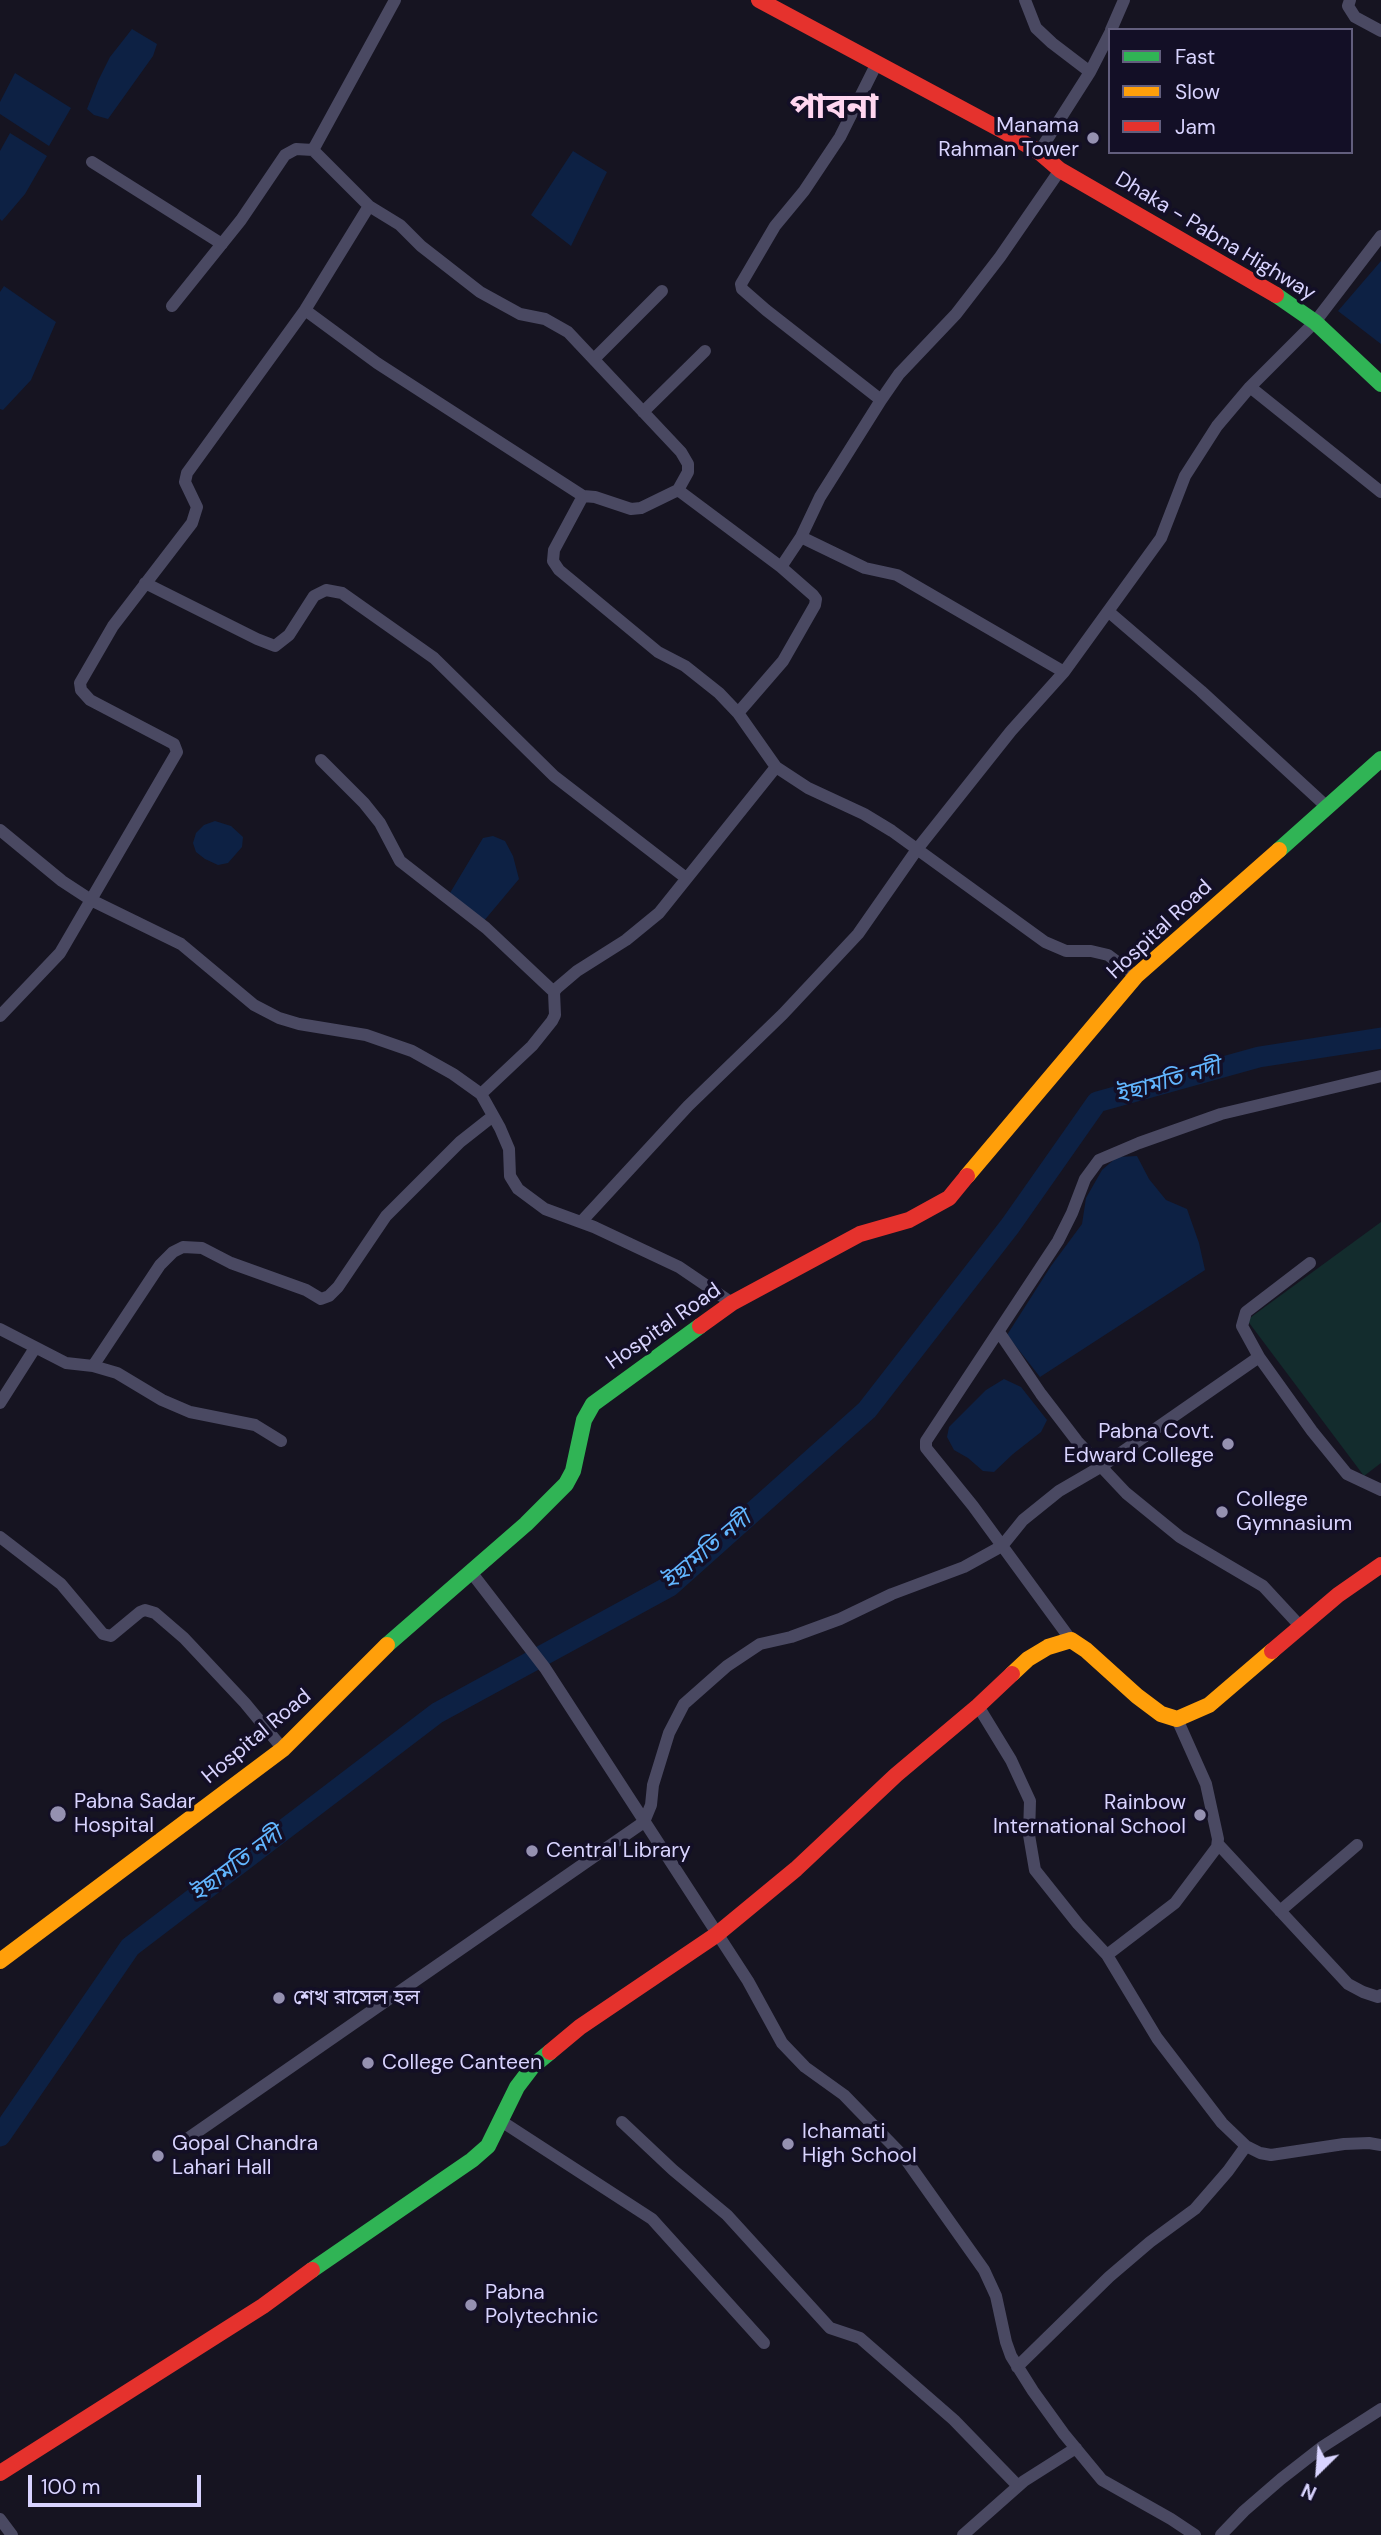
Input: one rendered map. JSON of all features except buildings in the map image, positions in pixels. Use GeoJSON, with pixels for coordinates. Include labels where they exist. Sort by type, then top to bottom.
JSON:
{"type":"FeatureCollection","features":[{"type":"Feature","properties":{"kind":"main road","name":"Dhaka - Pabna Highway"},"geometry":{"type":"LineString","coordinates":[[759,0],[1039,152],[1060,170],[1278,296],[1315,322],[1381,384]]}},
{"type":"Feature","properties":{"kind":"main road","name":"Hospital Road"},"geometry":{"type":"LineString","coordinates":[[0,1961],[283,1749],[369,1662],[566,1484],[573,1471],[584,1420],[593,1404],[620,1382],[732,1303],[860,1234],[909,1220],[949,1198],[1136,976],[1381,760]]}},
{"type":"Feature","properties":{"kind":"main road"},"geometry":{"type":"LineString","coordinates":[[0,2473],[263,2306],[488,2147],[522,2078],[543,2057],[580,2027],[716,1935],[796,1869],[896,1775],[978,1706],[1028,1659],[1048,1647],[1071,1640],[1082,1646],[1146,1703],[1161,1714],[1177,1719],[1209,1705],[1338,1595],[1381,1565]]}},
{"type":"Feature","properties":{"kind":"street"},"geometry":{"type":"LineString","coordinates":[[313,150],[395,0]]}},
{"type":"Feature","properties":{"kind":"street"},"geometry":{"type":"LineString","coordinates":[[1025,0],[1037,28],[1090,72]]}},
{"type":"Feature","properties":{"kind":"street"},"geometry":{"type":"LineString","coordinates":[[1112,28],[1124,0]]}},
{"type":"Feature","properties":{"kind":"street"},"geometry":{"type":"LineString","coordinates":[[1350,0],[1348,6],[1355,17],[1381,32]]}},
{"type":"Feature","properties":{"kind":"street"},"geometry":{"type":"LineString","coordinates":[[1039,152],[1090,72],[1108,37]]}},
{"type":"Feature","properties":{"kind":"street"},"geometry":{"type":"LineString","coordinates":[[877,64],[840,137],[804,191],[775,226],[741,284],[742,289],[766,310],[881,400]]}},
{"type":"Feature","properties":{"kind":"street"},"geometry":{"type":"LineString","coordinates":[[172,306],[222,244],[285,155],[296,149],[313,150],[369,206],[400,225],[421,246],[480,292],[520,314],[545,319],[568,332],[681,452],[688,464],[688,472],[678,490],[641,508],[631,509],[595,497],[583,496],[377,363],[305,310]]}},
{"type":"Feature","properties":{"kind":"street"},"geometry":{"type":"LineString","coordinates":[[92,162],[222,244]]}},
{"type":"Feature","properties":{"kind":"street"},"geometry":{"type":"LineString","coordinates":[[782,567],[801,537],[820,497],[881,400],[900,374],[956,314],[1000,257],[1060,170]]}},
{"type":"Feature","properties":{"kind":"street"},"geometry":{"type":"LineString","coordinates":[[0,1016],[60,953],[177,752],[174,744],[90,700],[80,687],[88,668],[113,626],[192,523],[197,507],[185,482],[187,473],[305,310],[369,206]]}},
{"type":"Feature","properties":{"kind":"street"},"geometry":{"type":"LineString","coordinates":[[581,1222],[688,1105],[783,1014],[858,934],[918,848],[1011,731],[1065,672],[1109,612],[1161,538],[1185,476],[1217,426],[1250,387],[1315,322],[1381,236]]}},
{"type":"Feature","properties":{"kind":"street"},"geometry":{"type":"LineString","coordinates":[[594,358],[662,291]]}},
{"type":"Feature","properties":{"kind":"street"},"geometry":{"type":"LineString","coordinates":[[643,412],[705,351]]}},
{"type":"Feature","properties":{"kind":"street"},"geometry":{"type":"LineString","coordinates":[[1250,387],[1381,492]]}},
{"type":"Feature","properties":{"kind":"street"},"geometry":{"type":"LineString","coordinates":[[678,490],[782,567],[816,599],[815,606],[783,661],[738,713]]}},
{"type":"Feature","properties":{"kind":"street"},"geometry":{"type":"LineString","coordinates":[[583,496],[554,550],[553,561],[559,570],[658,652],[685,666],[719,693],[738,713],[776,766],[808,788],[864,814],[918,848],[1045,942],[1066,951],[1091,951],[1108,955],[1136,976]]}},
{"type":"Feature","properties":{"kind":"street"},"geometry":{"type":"LineString","coordinates":[[801,537],[864,568],[897,575],[1065,672]]}},
{"type":"Feature","properties":{"kind":"street"},"geometry":{"type":"LineString","coordinates":[[145,583],[275,646],[289,635],[314,596],[326,590],[342,593],[433,658],[554,776],[686,878]]}},
{"type":"Feature","properties":{"kind":"street"},"geometry":{"type":"LineString","coordinates":[[1109,612],[1201,691],[1326,806]]}},
{"type":"Feature","properties":{"kind":"street"},"geometry":{"type":"LineString","coordinates":[[321,760],[380,823],[400,861],[486,928],[554,992],[555,1015],[552,1021],[532,1046],[481,1094]]}},
{"type":"Feature","properties":{"kind":"street"},"geometry":{"type":"LineString","coordinates":[[554,992],[577,971],[626,940],[659,913],[776,766]]}},
{"type":"Feature","properties":{"kind":"street"},"geometry":{"type":"LineString","coordinates":[[0,830],[62,881],[91,900],[181,944],[254,1005],[279,1018],[299,1024],[366,1035],[412,1051],[453,1074],[481,1094],[509,1149],[510,1176],[518,1189],[545,1209],[680,1266],[732,1303]]}},
{"type":"Feature","properties":{"kind":"street"},"geometry":{"type":"LineString","coordinates":[[1071,1640],[926,1448],[926,1441],[1058,1241],[1085,1179],[1099,1160],[1222,1114],[1381,1076]]}},
{"type":"Feature","properties":{"kind":"street"},"geometry":{"type":"LineString","coordinates":[[93,1366],[160,1265],[173,1252],[183,1247],[202,1248],[231,1263],[306,1290],[321,1299],[328,1296],[338,1287],[386,1216],[460,1142],[493,1116]]}},
{"type":"Feature","properties":{"kind":"street"},"geometry":{"type":"LineString","coordinates":[[1310,1263],[1246,1312],[1242,1326],[1259,1357],[1312,1431],[1348,1474],[1381,1490]]}},
{"type":"Feature","properties":{"kind":"street"},"geometry":{"type":"LineString","coordinates":[[0,1329],[66,1363],[93,1366],[125,1377],[190,1412],[255,1425],[281,1441]]}},
{"type":"Feature","properties":{"kind":"street"},"geometry":{"type":"LineString","coordinates":[[999,1332],[1077,1441],[1126,1493],[1180,1537],[1263,1586],[1301,1627]]}},
{"type":"Feature","properties":{"kind":"street"},"geometry":{"type":"LineString","coordinates":[[0,1403],[35,1348]]}},
{"type":"Feature","properties":{"kind":"street"},"geometry":{"type":"LineString","coordinates":[[187,2138],[644,1822],[651,1805],[653,1785],[669,1733],[684,1704],[727,1666],[760,1644],[791,1637],[840,1619],[892,1594],[964,1566],[1002,1546],[1023,1520],[1059,1491],[1102,1466],[1259,1357]]}},
{"type":"Feature","properties":{"kind":"street"},"geometry":{"type":"LineString","coordinates":[[0,1537],[61,1584],[103,1634],[111,1636],[140,1612],[145,1610],[155,1613],[184,1638],[245,1703],[283,1749]]}},
{"type":"Feature","properties":{"kind":"street"},"geometry":{"type":"LineString","coordinates":[[471,1572],[545,1668],[748,1981],[782,2043],[805,2067],[845,2095],[904,2157],[984,2270],[996,2296],[1006,2342],[1017,2367],[1076,2448],[1106,2484],[1195,2535]]}},
{"type":"Feature","properties":{"kind":"street"},"geometry":{"type":"LineString","coordinates":[[978,1706],[1011,1760],[1030,1801],[1029,1835],[1035,1870],[1070,1916],[1107,1955],[1157,2038],[1222,2123],[1246,2146],[1271,2155],[1344,2144],[1368,2143],[1381,2146]]}},
{"type":"Feature","properties":{"kind":"street"},"geometry":{"type":"LineString","coordinates":[[1177,1719],[1206,1784],[1218,1844],[1348,1984],[1363,1992],[1378,1997],[1381,1995]]}},
{"type":"Feature","properties":{"kind":"street"},"geometry":{"type":"LineString","coordinates":[[1107,1955],[1175,1903],[1210,1859],[1218,1844]]}},
{"type":"Feature","properties":{"kind":"street"},"geometry":{"type":"LineString","coordinates":[[1280,1912],[1357,1845]]}},
{"type":"Feature","properties":{"kind":"street"},"geometry":{"type":"LineString","coordinates":[[502,2121],[652,2219],[764,2343]]}},
{"type":"Feature","properties":{"kind":"street"},"geometry":{"type":"LineString","coordinates":[[622,2123],[727,2215],[830,2328],[860,2338],[954,2420],[1018,2486]]}},
{"type":"Feature","properties":{"kind":"street"},"geometry":{"type":"LineString","coordinates":[[1017,2367],[1108,2277],[1195,2209],[1246,2146]]}},
{"type":"Feature","properties":{"kind":"street"},"geometry":{"type":"LineString","coordinates":[[1222,2535],[1244,2511],[1281,2479],[1322,2447],[1381,2409]]}},
{"type":"Feature","properties":{"kind":"street"},"geometry":{"type":"LineString","coordinates":[[963,2535],[1018,2486],[1076,2448]]}},
{"type":"Feature","properties":{"kind":"street"},"geometry":{"type":"LineString","coordinates":[[0,2519],[12,2535]]}},
{"type":"Feature","properties":{"kind":"green space"},"geometry":{"type":"Polygon","coordinates":[[[1381,1222],[1381,1463],[1364,1476],[1247,1320],[1381,1222]]]}},
{"type":"Feature","properties":{"kind":"water"},"geometry":{"type":"Polygon","coordinates":[[[132,29],[157,44],[153,56],[108,119],[94,115],[87,109],[98,81],[110,57],[132,29]]]}},
{"type":"Feature","properties":{"kind":"water"},"geometry":{"type":"Polygon","coordinates":[[[15,73],[71,108],[49,146],[0,114],[0,102],[15,73]]]}},
{"type":"Feature","properties":{"kind":"water"},"geometry":{"type":"Polygon","coordinates":[[[10,133],[47,156],[25,194],[2,221],[0,151],[10,133]]]}},
{"type":"Feature","properties":{"kind":"water"},"geometry":{"type":"Polygon","coordinates":[[[573,151],[607,172],[571,246],[531,215],[573,151]]]}},
{"type":"Feature","properties":{"kind":"water"},"geometry":{"type":"Polygon","coordinates":[[[1381,261],[1381,344],[1338,311],[1381,261]]]}},
{"type":"Feature","properties":{"kind":"water"},"geometry":{"type":"Polygon","coordinates":[[[4,286],[56,322],[31,380],[3,410],[0,409],[0,292],[4,286]]]}},
{"type":"Feature","properties":{"kind":"water"},"geometry":{"type":"Polygon","coordinates":[[[215,821],[231,826],[243,837],[242,847],[228,863],[218,865],[196,852],[193,843],[196,833],[204,825],[215,821]]]}},
{"type":"Feature","properties":{"kind":"water"},"geometry":{"type":"Polygon","coordinates":[[[493,836],[505,841],[513,856],[519,879],[483,922],[450,893],[483,838],[493,836]]]}},
{"type":"Feature","properties":{"kind":"water"},"geometry":{"type":"Polygon","coordinates":[[[1137,1156],[1149,1179],[1166,1200],[1187,1209],[1205,1270],[1040,1377],[1007,1335],[1051,1266],[1082,1224],[1086,1198],[1102,1170],[1117,1157],[1137,1156]]]}},
{"type":"Feature","properties":{"kind":"water"},"geometry":{"type":"Polygon","coordinates":[[[1004,1379],[1021,1387],[1047,1420],[1041,1432],[994,1472],[983,1471],[954,1450],[947,1437],[949,1427],[986,1390],[1004,1379]]]}},
{"type":"Feature","properties":{"kind":"waterway","name":"ইছামতি নদী"},"geometry":{"type":"LineString","coordinates":[[0,2136],[130,1947],[437,1713],[670,1586],[867,1410],[1010,1226],[1097,1102],[1259,1057],[1381,1038]]}},
{"type":"Feature","properties":{"kind":"traffic: fast"},"geometry":{"type":"LineString","coordinates":[[1276,295],[1315,322],[1381,384]]}},
{"type":"Feature","properties":{"kind":"traffic: fast"},"geometry":{"type":"LineString","coordinates":[[1279,850],[1381,759]]}},
{"type":"Feature","properties":{"kind":"traffic: fast"},"geometry":{"type":"LineString","coordinates":[[387,1645],[526,1524],[566,1484],[573,1471],[584,1420],[593,1404],[700,1326]]}},
{"type":"Feature","properties":{"kind":"traffic: fast"},"geometry":{"type":"LineString","coordinates":[[312,2270],[472,2160],[488,2146],[517,2087],[533,2066],[550,2052]]}},
{"type":"Feature","properties":{"kind":"traffic: slow"},"geometry":{"type":"LineString","coordinates":[[967,1176],[1136,976],[1279,850]]}},
{"type":"Feature","properties":{"kind":"traffic: slow"},"geometry":{"type":"LineString","coordinates":[[1012,1674],[1028,1659],[1048,1647],[1071,1640],[1161,1714],[1177,1719],[1209,1705],[1272,1651]]}},
{"type":"Feature","properties":{"kind":"traffic: slow"},"geometry":{"type":"LineString","coordinates":[[0,1961],[283,1749],[387,1645]]}},
{"type":"Feature","properties":{"kind":"traffic: jam"},"geometry":{"type":"LineString","coordinates":[[759,0],[1007,133],[1039,152],[1060,170],[1276,295]]}},
{"type":"Feature","properties":{"kind":"traffic: jam"},"geometry":{"type":"LineString","coordinates":[[700,1326],[732,1303],[860,1234],[909,1220],[949,1198],[967,1176]]}},
{"type":"Feature","properties":{"kind":"traffic: jam"},"geometry":{"type":"LineString","coordinates":[[1272,1651],[1338,1595],[1381,1565]]}},
{"type":"Feature","properties":{"kind":"traffic: jam"},"geometry":{"type":"LineString","coordinates":[[550,2052],[580,2027],[716,1935],[796,1869],[896,1775],[1012,1674]]}},
{"type":"Feature","properties":{"kind":"traffic: jam"},"geometry":{"type":"LineString","coordinates":[[0,2473],[263,2306],[312,2270]]}},
{"type":"Feature","properties":{"kind":"place","name":"Manama Rahman Tower"},"geometry":{"type":"Point","coordinates":[1093,138]}},
{"type":"Feature","properties":{"kind":"place","name":"Pabna Covt. Edward College"},"geometry":{"type":"Point","coordinates":[1228,1444]}},
{"type":"Feature","properties":{"kind":"place","name":"College Gymnasium"},"geometry":{"type":"Point","coordinates":[1222,1512]}},
{"type":"Feature","properties":{"kind":"place","name":"Pabna Sadar Hospital"},"geometry":{"type":"Point","coordinates":[58,1814]}},
{"type":"Feature","properties":{"kind":"place","name":"Rainbow International School"},"geometry":{"type":"Point","coordinates":[1200,1815]}},
{"type":"Feature","properties":{"kind":"place","name":"Central Library"},"geometry":{"type":"Point","coordinates":[532,1851]}},
{"type":"Feature","properties":{"kind":"place","name":"শেখ রাসেল হল"},"geometry":{"type":"Point","coordinates":[279,1998]}},
{"type":"Feature","properties":{"kind":"place","name":"College Canteen"},"geometry":{"type":"Point","coordinates":[368,2063]}},
{"type":"Feature","properties":{"kind":"place","name":"Ichamati High School"},"geometry":{"type":"Point","coordinates":[788,2144]}},
{"type":"Feature","properties":{"kind":"place","name":"Gopal Chandra Lahari Hall"},"geometry":{"type":"Point","coordinates":[158,2156]}},
{"type":"Feature","properties":{"kind":"place","name":"Pabna Polytechnic"},"geometry":{"type":"Point","coordinates":[471,2305]}},
{"type":"Feature","properties":{"kind":"district","name":"পাবনা"},"geometry":{"type":"Point","coordinates":[834,109]}}]}
